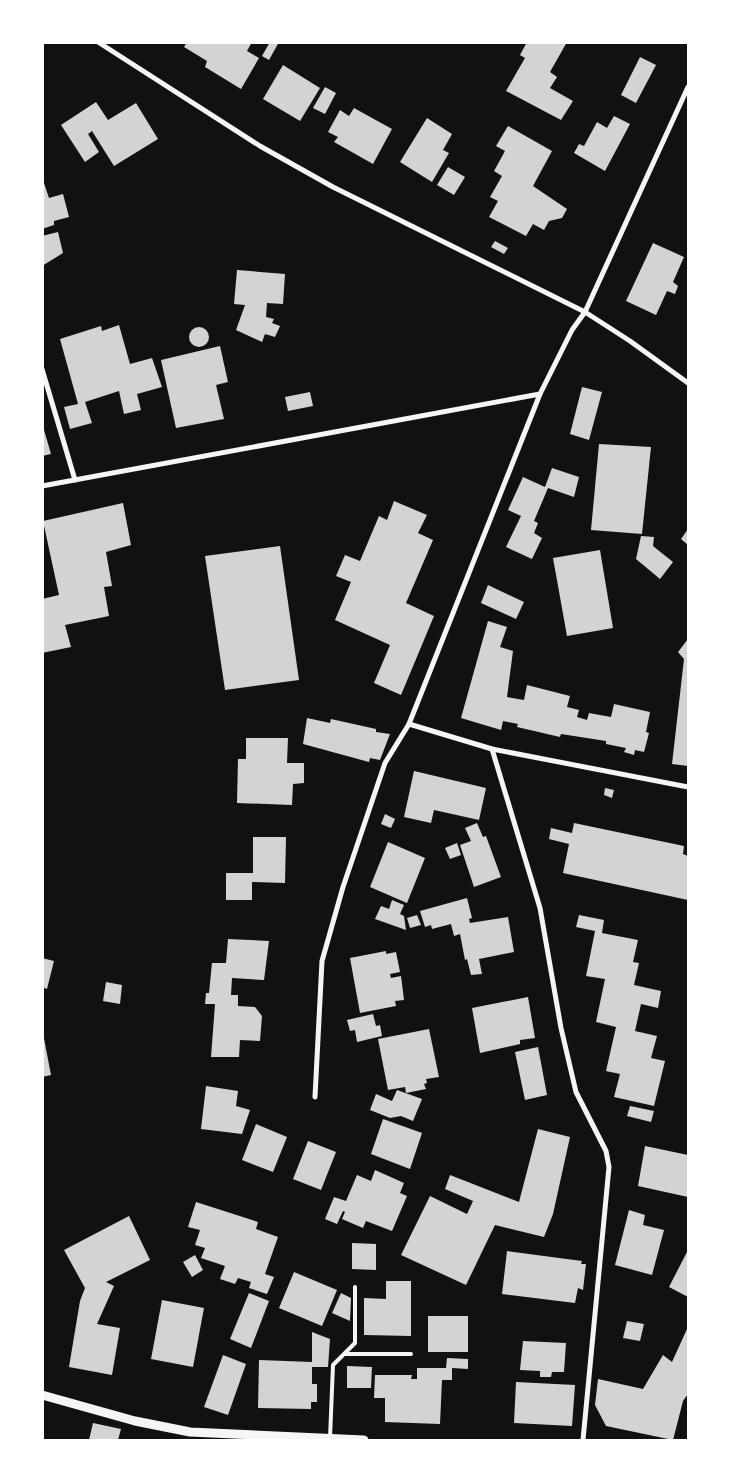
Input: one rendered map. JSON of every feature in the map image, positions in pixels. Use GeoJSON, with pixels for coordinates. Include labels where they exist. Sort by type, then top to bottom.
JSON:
{"type":"FeatureCollection","features":[{"type":"Feature","properties":{"kind":"street"},"geometry":{"type":"LineString","coordinates":[[98,42],[260,146],[333,186],[585,312],[630,341],[688,383]]}},
{"type":"Feature","properties":{"kind":"street"},"geometry":{"type":"LineString","coordinates":[[315,1097],[322,961],[343,887],[385,763],[409,724],[540,394],[572,330],[585,312],[688,87]]}},
{"type":"Feature","properties":{"kind":"street"},"geometry":{"type":"LineString","coordinates":[[42,369],[75,480]]}},
{"type":"Feature","properties":{"kind":"street"},"geometry":{"type":"LineString","coordinates":[[42,486],[540,394]]}},
{"type":"Feature","properties":{"kind":"street"},"geometry":{"type":"LineString","coordinates":[[409,724],[492,749],[688,787]]}},
{"type":"Feature","properties":{"kind":"street"},"geometry":{"type":"LineString","coordinates":[[492,749],[540,908],[561,1028],[576,1092],[606,1151],[609,1167],[582,1440]]}},
{"type":"Feature","properties":{"kind":"street"},"geometry":{"type":"LineString","coordinates":[[42,1395],[135,1421],[190,1432],[330,1440],[364,1440]]}},
{"type":"Feature","properties":{"kind":"lane"},"geometry":{"type":"LineString","coordinates":[[330,1440],[333,1365],[355,1343],[355,1287]]}},
{"type":"Feature","properties":{"kind":"lane"},"geometry":{"type":"LineString","coordinates":[[345,1354],[411,1354]]}},
{"type":"Feature","properties":{"kind":"building"},"geometry":{"type":"Polygon","coordinates":[[[187,42],[252,42],[247,51],[259,58],[241,89],[205,67],[207,61],[184,47],[187,42]]]}},
{"type":"Feature","properties":{"kind":"building"},"geometry":{"type":"Polygon","coordinates":[[[270,42],[279,42],[269,60],[262,56],[270,42]]]}},
{"type":"Feature","properties":{"kind":"building"},"geometry":{"type":"Polygon","coordinates":[[[527,42],[567,42],[550,72],[557,77],[550,88],[573,101],[561,120],[506,91],[525,58],[520,55],[527,42]]]}},
{"type":"Feature","properties":{"kind":"building"},"geometry":{"type":"Polygon","coordinates":[[[640,57],[656,65],[636,103],[621,95],[640,57]]]}},
{"type":"Feature","properties":{"kind":"building"},"geometry":{"type":"Polygon","coordinates":[[[283,65],[320,88],[300,121],[263,99],[283,65]]]}},
{"type":"Feature","properties":{"kind":"building"},"geometry":{"type":"Polygon","coordinates":[[[325,87],[336,93],[325,114],[313,108],[325,87]]]}},
{"type":"Feature","properties":{"kind":"building"},"geometry":{"type":"Polygon","coordinates":[[[96,102],[108,120],[136,103],[158,139],[114,166],[92,131],[88,134],[99,152],[85,162],[61,125],[96,102]]]}},
{"type":"Feature","properties":{"kind":"building"},"geometry":{"type":"Polygon","coordinates":[[[354,108],[392,129],[373,164],[334,142],[338,137],[328,132],[340,110],[349,116],[354,108]]]}},
{"type":"Feature","properties":{"kind":"building"},"geometry":{"type":"Polygon","coordinates":[[[614,116],[630,124],[605,171],[574,153],[579,144],[584,146],[597,122],[607,128],[614,116]]]}},
{"type":"Feature","properties":{"kind":"building"},"geometry":{"type":"Polygon","coordinates":[[[427,118],[452,134],[443,150],[449,153],[432,182],[400,162],[427,118]]]}},
{"type":"Feature","properties":{"kind":"building"},"geometry":{"type":"Polygon","coordinates":[[[508,126],[552,151],[533,186],[567,209],[562,218],[549,221],[544,230],[533,224],[526,236],[489,217],[498,201],[490,197],[502,176],[494,171],[505,151],[496,146],[508,126]]]}},
{"type":"Feature","properties":{"kind":"building"},"geometry":{"type":"Polygon","coordinates":[[[448,167],[465,177],[454,195],[437,185],[448,167]]]}},
{"type":"Feature","properties":{"kind":"building"},"geometry":{"type":"Polygon","coordinates":[[[42,177],[49,198],[63,194],[69,217],[54,221],[54,225],[42,229],[42,177]]]}},
{"type":"Feature","properties":{"kind":"building"},"geometry":{"type":"Polygon","coordinates":[[[58,232],[63,253],[42,266],[42,236],[58,232]]]}},
{"type":"Feature","properties":{"kind":"building"},"geometry":{"type":"Polygon","coordinates":[[[495,241],[508,248],[504,254],[491,247],[495,241]]]}},
{"type":"Feature","properties":{"kind":"building"},"geometry":{"type":"Polygon","coordinates":[[[653,243],[684,257],[673,282],[678,286],[675,294],[667,291],[656,315],[626,301],[653,243]]]}},
{"type":"Feature","properties":{"kind":"building"},"geometry":{"type":"Polygon","coordinates":[[[237,270],[285,274],[283,304],[267,303],[266,317],[274,319],[272,323],[280,326],[275,337],[265,334],[262,342],[236,330],[245,305],[234,304],[237,270]]]}},
{"type":"Feature","properties":{"kind":"building"},"geometry":{"type":"Polygon","coordinates":[[[119,325],[130,364],[152,358],[162,387],[137,394],[141,410],[124,414],[119,391],[85,402],[92,423],[70,429],[64,407],[78,404],[60,339],[101,326],[102,331],[119,325]]]}},
{"type":"Feature","properties":{"kind":"building"},"geometry":{"type":"Polygon","coordinates":[[[195,327],[203,327],[209,333],[209,341],[203,347],[195,347],[189,341],[189,333],[195,327]]]}},
{"type":"Feature","properties":{"kind":"building"},"geometry":{"type":"Polygon","coordinates":[[[220,346],[228,382],[216,385],[224,419],[176,428],[161,360],[220,346]]]}},
{"type":"Feature","properties":{"kind":"building"},"geometry":{"type":"Polygon","coordinates":[[[582,387],[602,392],[589,440],[570,434],[582,387]]]}},
{"type":"Feature","properties":{"kind":"building"},"geometry":{"type":"Polygon","coordinates":[[[310,392],[313,406],[288,411],[285,397],[310,392]]]}},
{"type":"Feature","properties":{"kind":"building"},"geometry":{"type":"Polygon","coordinates":[[[42,423],[51,454],[42,456],[42,423]]]}},
{"type":"Feature","properties":{"kind":"building"},"geometry":{"type":"Polygon","coordinates":[[[599,444],[651,447],[642,534],[591,530],[599,444]]]}},
{"type":"Feature","properties":{"kind":"building"},"geometry":{"type":"Polygon","coordinates":[[[552,468],[579,477],[574,497],[548,488],[534,521],[538,523],[534,533],[542,538],[532,559],[506,547],[521,516],[508,510],[523,477],[545,487],[552,468]]]}},
{"type":"Feature","properties":{"kind":"building"},"geometry":{"type":"Polygon","coordinates":[[[394,501],[427,515],[418,533],[433,540],[406,603],[434,616],[401,695],[374,683],[390,645],[335,620],[351,582],[336,576],[345,555],[360,561],[379,516],[387,520],[394,501]]]}},
{"type":"Feature","properties":{"kind":"building"},"geometry":{"type":"Polygon","coordinates":[[[123,503],[131,545],[106,552],[112,586],[104,587],[109,616],[65,625],[71,647],[42,653],[42,599],[59,595],[43,521],[123,503]]]}},
{"type":"Feature","properties":{"kind":"building"},"geometry":{"type":"Polygon","coordinates":[[[688,529],[688,545],[681,539],[688,529]]]}},
{"type":"Feature","properties":{"kind":"building"},"geometry":{"type":"Polygon","coordinates":[[[641,536],[654,537],[653,546],[673,562],[660,579],[636,559],[641,536]]]}},
{"type":"Feature","properties":{"kind":"building"},"geometry":{"type":"Polygon","coordinates":[[[280,546],[299,680],[225,690],[205,556],[280,546]]]}},
{"type":"Feature","properties":{"kind":"building"},"geometry":{"type":"Polygon","coordinates":[[[600,550],[613,628],[567,636],[553,558],[600,550]]]}},
{"type":"Feature","properties":{"kind":"building"},"geometry":{"type":"Polygon","coordinates":[[[488,585],[524,602],[516,619],[481,603],[488,585]]]}},
{"type":"Feature","properties":{"kind":"building"},"geometry":{"type":"Polygon","coordinates":[[[488,621],[507,627],[500,647],[513,651],[507,697],[524,700],[527,685],[570,696],[567,707],[579,710],[577,717],[587,720],[589,713],[611,717],[614,704],[650,712],[646,732],[649,733],[644,752],[635,750],[634,755],[624,752],[626,748],[606,744],[606,741],[561,734],[560,737],[517,727],[518,724],[503,721],[501,730],[461,718],[488,621]]]}},
{"type":"Feature","properties":{"kind":"building"},"geometry":{"type":"Polygon","coordinates":[[[688,639],[688,766],[672,764],[684,659],[678,652],[688,639]]]}},
{"type":"Feature","properties":{"kind":"building"},"geometry":{"type":"Polygon","coordinates":[[[307,718],[330,723],[331,719],[376,729],[376,732],[390,734],[380,760],[370,758],[369,762],[303,744],[307,718]]]}},
{"type":"Feature","properties":{"kind":"building"},"geometry":{"type":"Polygon","coordinates":[[[246,738],[288,738],[287,763],[304,763],[304,783],[293,784],[292,805],[237,803],[238,759],[246,759],[246,738]]]}},
{"type":"Feature","properties":{"kind":"building"},"geometry":{"type":"Polygon","coordinates":[[[414,771],[486,788],[479,820],[434,810],[431,823],[404,817],[414,771]]]}},
{"type":"Feature","properties":{"kind":"building"},"geometry":{"type":"Polygon","coordinates":[[[605,788],[614,790],[612,798],[604,795],[605,788]]]}},
{"type":"Feature","properties":{"kind":"building"},"geometry":{"type":"Polygon","coordinates":[[[385,814],[395,819],[391,828],[381,824],[385,814]]]}},
{"type":"Feature","properties":{"kind":"building"},"geometry":{"type":"Polygon","coordinates":[[[477,823],[483,837],[486,836],[501,877],[474,887],[460,845],[471,841],[465,828],[477,823]]]}},
{"type":"Feature","properties":{"kind":"building"},"geometry":{"type":"Polygon","coordinates":[[[574,823],[684,846],[683,854],[688,856],[688,900],[563,873],[569,844],[549,839],[551,828],[572,833],[574,823]]]}},
{"type":"Feature","properties":{"kind":"building"},"geometry":{"type":"Polygon","coordinates":[[[253,837],[286,837],[285,883],[252,882],[252,900],[226,900],[226,873],[253,873],[253,837]]]}},
{"type":"Feature","properties":{"kind":"building"},"geometry":{"type":"Polygon","coordinates":[[[388,842],[425,858],[407,903],[370,887],[388,842]]]}},
{"type":"Feature","properties":{"kind":"building"},"geometry":{"type":"Polygon","coordinates":[[[457,843],[461,855],[450,859],[445,848],[457,843]]]}},
{"type":"Feature","properties":{"kind":"building"},"geometry":{"type":"Polygon","coordinates":[[[467,898],[472,918],[469,919],[470,923],[508,917],[514,952],[479,959],[482,974],[471,975],[467,959],[465,960],[460,934],[454,936],[451,924],[432,929],[431,925],[425,927],[420,911],[467,898]]]}},
{"type":"Feature","properties":{"kind":"building"},"geometry":{"type":"Polygon","coordinates":[[[392,900],[404,905],[400,914],[404,916],[406,930],[375,919],[381,906],[389,909],[392,900]]]}},
{"type":"Feature","properties":{"kind":"building"},"geometry":{"type":"Polygon","coordinates":[[[417,915],[421,925],[410,928],[407,918],[417,915]]]}},
{"type":"Feature","properties":{"kind":"building"},"geometry":{"type":"Polygon","coordinates":[[[579,915],[604,920],[602,933],[638,940],[633,962],[639,963],[634,985],[661,991],[658,1008],[641,1004],[635,1031],[657,1036],[651,1058],[665,1061],[654,1106],[614,1097],[620,1074],[606,1071],[616,1027],[596,1022],[605,979],[586,976],[595,931],[576,927],[579,915]]]}},
{"type":"Feature","properties":{"kind":"building"},"geometry":{"type":"Polygon","coordinates":[[[228,939],[269,941],[264,980],[232,978],[231,995],[238,995],[238,1006],[255,1007],[262,1016],[260,1041],[240,1040],[239,1057],[211,1057],[215,1004],[205,1004],[206,993],[209,993],[212,963],[226,963],[228,939]]]}},
{"type":"Feature","properties":{"kind":"building"},"geometry":{"type":"Polygon","coordinates":[[[386,951],[386,954],[396,952],[400,972],[390,974],[391,978],[401,976],[404,1000],[395,1001],[396,1006],[360,1013],[350,958],[386,951]]]}},
{"type":"Feature","properties":{"kind":"building"},"geometry":{"type":"Polygon","coordinates":[[[42,958],[54,961],[47,989],[42,987],[42,958]]]}},
{"type":"Feature","properties":{"kind":"building"},"geometry":{"type":"Polygon","coordinates":[[[106,982],[122,985],[120,1004],[103,1001],[106,982]]]}},
{"type":"Feature","properties":{"kind":"building"},"geometry":{"type":"Polygon","coordinates":[[[528,997],[535,1038],[520,1040],[520,1044],[480,1053],[472,1008],[528,997]]]}},
{"type":"Feature","properties":{"kind":"building"},"geometry":{"type":"Polygon","coordinates":[[[373,1014],[376,1026],[380,1025],[382,1036],[357,1042],[355,1030],[350,1031],[347,1020],[373,1014]]]}},
{"type":"Feature","properties":{"kind":"building"},"geometry":{"type":"Polygon","coordinates":[[[42,1028],[51,1075],[42,1077],[42,1028]]]}},
{"type":"Feature","properties":{"kind":"building"},"geometry":{"type":"Polygon","coordinates":[[[429,1029],[439,1077],[426,1079],[427,1083],[424,1084],[426,1089],[406,1093],[405,1087],[388,1090],[378,1039],[429,1029]]]}},
{"type":"Feature","properties":{"kind":"building"},"geometry":{"type":"Polygon","coordinates":[[[538,1047],[547,1095],[525,1100],[515,1052],[538,1047]]]}},
{"type":"Feature","properties":{"kind":"building"},"geometry":{"type":"Polygon","coordinates":[[[206,1086],[238,1091],[236,1106],[250,1110],[242,1134],[201,1129],[206,1086]]]}},
{"type":"Feature","properties":{"kind":"building"},"geometry":{"type":"Polygon","coordinates":[[[397,1090],[422,1099],[413,1121],[401,1116],[390,1118],[370,1110],[376,1094],[392,1101],[397,1090]]]}},
{"type":"Feature","properties":{"kind":"building"},"geometry":{"type":"Polygon","coordinates":[[[630,1106],[654,1111],[651,1122],[627,1116],[630,1106]]]}},
{"type":"Feature","properties":{"kind":"building"},"geometry":{"type":"Polygon","coordinates":[[[383,1119],[422,1133],[410,1169],[371,1154],[383,1119]]]}},
{"type":"Feature","properties":{"kind":"building"},"geometry":{"type":"Polygon","coordinates":[[[256,1124],[287,1137],[273,1172],[242,1160],[256,1124]]]}},
{"type":"Feature","properties":{"kind":"building"},"geometry":{"type":"Polygon","coordinates":[[[538,1129],[570,1137],[553,1214],[544,1237],[495,1225],[466,1285],[401,1255],[430,1196],[467,1214],[473,1201],[445,1189],[450,1175],[519,1202],[538,1129]]]}},
{"type":"Feature","properties":{"kind":"building"},"geometry":{"type":"Polygon","coordinates":[[[308,1141],[336,1152],[321,1190],[293,1179],[308,1141]]]}},
{"type":"Feature","properties":{"kind":"building"},"geometry":{"type":"Polygon","coordinates":[[[645,1146],[688,1155],[688,1197],[638,1186],[645,1146]]]}},
{"type":"Feature","properties":{"kind":"building"},"geometry":{"type":"Polygon","coordinates":[[[375,1170],[404,1183],[400,1193],[407,1196],[392,1231],[366,1221],[363,1228],[342,1219],[345,1212],[343,1211],[337,1224],[325,1219],[334,1197],[346,1201],[357,1175],[371,1181],[375,1170]]]}},
{"type":"Feature","properties":{"kind":"building"},"geometry":{"type":"Polygon","coordinates":[[[196,1202],[258,1222],[256,1229],[278,1237],[265,1274],[274,1277],[267,1294],[249,1288],[251,1282],[238,1278],[235,1284],[220,1279],[225,1266],[201,1258],[205,1248],[195,1245],[200,1230],[188,1227],[196,1202]]]}},
{"type":"Feature","properties":{"kind":"building"},"geometry":{"type":"Polygon","coordinates":[[[629,1210],[645,1215],[643,1225],[664,1230],[652,1275],[615,1265],[629,1210]]]}},
{"type":"Feature","properties":{"kind":"building"},"geometry":{"type":"Polygon","coordinates":[[[129,1216],[150,1260],[106,1282],[114,1286],[97,1324],[120,1328],[112,1375],[69,1367],[80,1301],[85,1288],[64,1250],[129,1216]]]}},
{"type":"Feature","properties":{"kind":"building"},"geometry":{"type":"Polygon","coordinates":[[[352,1243],[376,1244],[376,1270],[352,1269],[352,1243]]]}},
{"type":"Feature","properties":{"kind":"building"},"geometry":{"type":"Polygon","coordinates":[[[688,1250],[688,1297],[669,1287],[688,1250]]]}},
{"type":"Feature","properties":{"kind":"building"},"geometry":{"type":"Polygon","coordinates":[[[507,1251],[582,1261],[581,1264],[586,1264],[583,1290],[578,1288],[575,1303],[502,1294],[507,1251]]]}},
{"type":"Feature","properties":{"kind":"building"},"geometry":{"type":"Polygon","coordinates":[[[195,1255],[203,1270],[192,1277],[183,1262],[195,1255]]]}},
{"type":"Feature","properties":{"kind":"building"},"geometry":{"type":"Polygon","coordinates":[[[294,1272],[337,1290],[322,1326],[279,1308],[294,1272]]]}},
{"type":"Feature","properties":{"kind":"building"},"geometry":{"type":"Polygon","coordinates":[[[386,1281],[411,1281],[411,1336],[364,1335],[364,1298],[386,1299],[386,1281]]]}},
{"type":"Feature","properties":{"kind":"building"},"geometry":{"type":"Polygon","coordinates":[[[249,1293],[269,1301],[251,1348],[230,1339],[249,1293]]]}},
{"type":"Feature","properties":{"kind":"building"},"geometry":{"type":"Polygon","coordinates":[[[341,1293],[351,1298],[350,1321],[332,1313],[341,1293]]]}},
{"type":"Feature","properties":{"kind":"building"},"geometry":{"type":"Polygon","coordinates":[[[162,1300],[204,1308],[193,1367],[151,1359],[162,1300]]]}},
{"type":"Feature","properties":{"kind":"building"},"geometry":{"type":"Polygon","coordinates":[[[428,1316],[468,1316],[468,1352],[428,1352],[428,1316]]]}},
{"type":"Feature","properties":{"kind":"building"},"geometry":{"type":"Polygon","coordinates":[[[627,1321],[644,1324],[640,1341],[623,1338],[627,1321]]]}},
{"type":"Feature","properties":{"kind":"building"},"geometry":{"type":"Polygon","coordinates":[[[687,1329],[688,1394],[683,1401],[673,1440],[606,1426],[595,1405],[598,1379],[643,1389],[663,1355],[672,1362],[687,1329]]]}},
{"type":"Feature","properties":{"kind":"building"},"geometry":{"type":"Polygon","coordinates":[[[312,1332],[330,1339],[328,1367],[312,1367],[312,1384],[317,1384],[317,1402],[311,1402],[311,1409],[258,1408],[259,1360],[312,1362],[312,1332]]]}},
{"type":"Feature","properties":{"kind":"building"},"geometry":{"type":"Polygon","coordinates":[[[523,1341],[566,1343],[564,1372],[552,1372],[551,1377],[540,1377],[540,1371],[520,1370],[523,1341]]]}},
{"type":"Feature","properties":{"kind":"building"},"geometry":{"type":"Polygon","coordinates":[[[223,1355],[246,1364],[228,1415],[204,1407],[223,1355]]]}},
{"type":"Feature","properties":{"kind":"building"},"geometry":{"type":"Polygon","coordinates":[[[447,1358],[468,1359],[468,1369],[452,1368],[452,1380],[442,1380],[440,1424],[385,1422],[385,1398],[374,1398],[375,1375],[412,1375],[411,1379],[417,1379],[417,1368],[446,1368],[447,1358]]]}},
{"type":"Feature","properties":{"kind":"building"},"geometry":{"type":"Polygon","coordinates":[[[347,1366],[372,1367],[371,1388],[347,1388],[347,1366]]]}},
{"type":"Feature","properties":{"kind":"building"},"geometry":{"type":"Polygon","coordinates":[[[516,1382],[575,1385],[572,1426],[514,1423],[516,1382]]]}},
{"type":"Feature","properties":{"kind":"building"},"geometry":{"type":"Polygon","coordinates":[[[93,1423],[121,1429],[118,1440],[89,1440],[93,1423]]]}}]}
